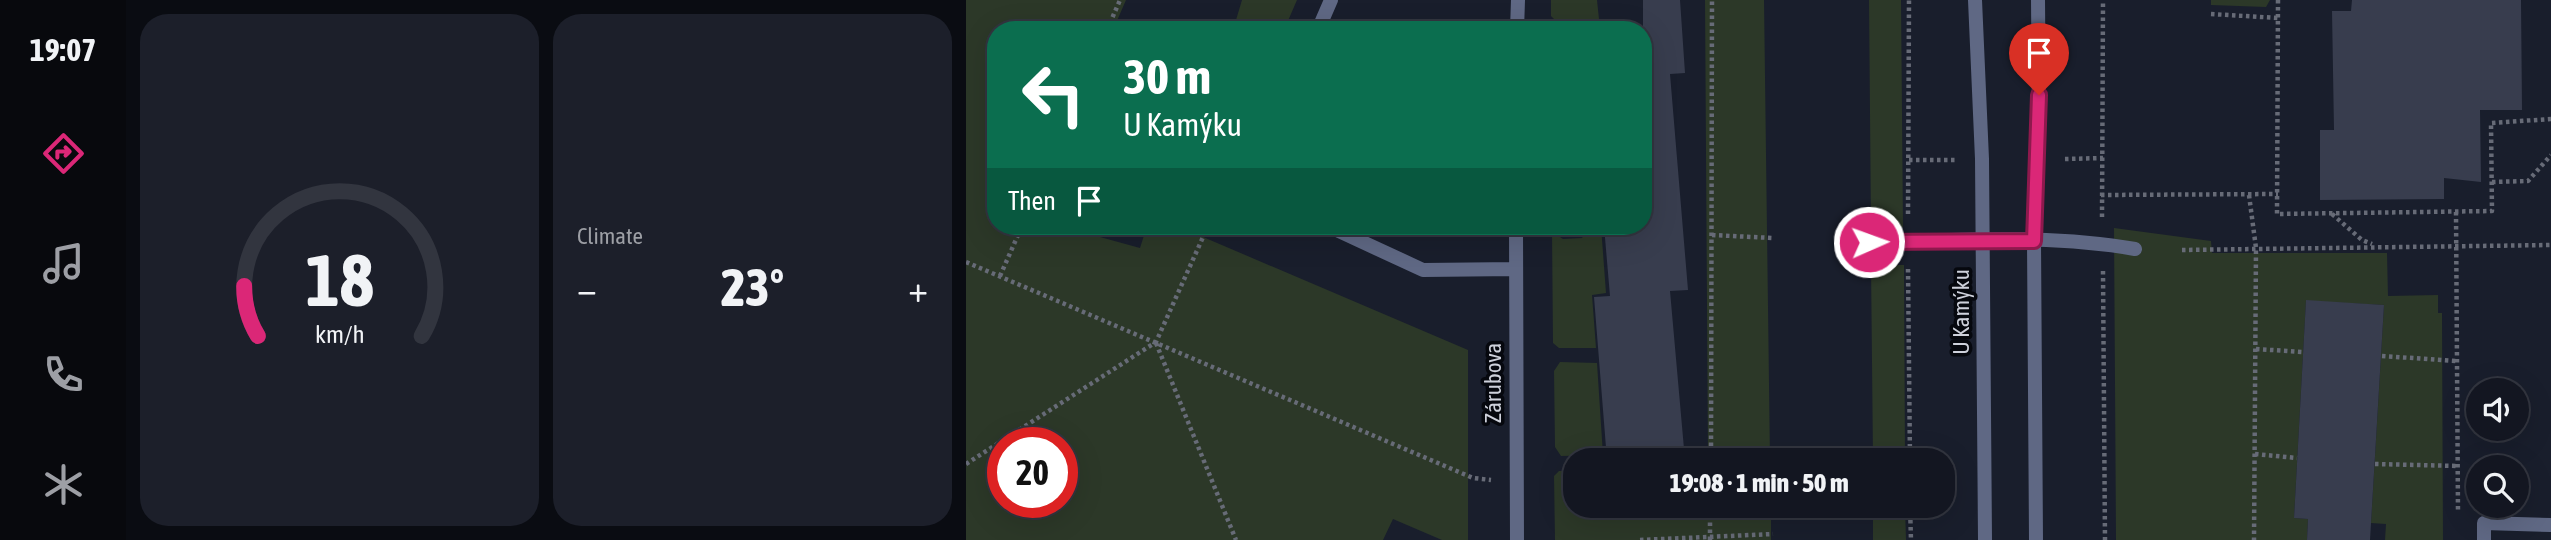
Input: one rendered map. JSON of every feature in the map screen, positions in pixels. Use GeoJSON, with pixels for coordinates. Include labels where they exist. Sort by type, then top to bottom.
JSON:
{"type":"FeatureCollection","features":[{"type":"Feature","properties":{"kind":"street"},"geometry":{"type":"LineString","coordinates":[[1322,21],[1331,0]]}},
{"type":"Feature","properties":{"kind":"street"},"geometry":{"type":"LineString","coordinates":[[1517,21],[1518,0]]}},
{"type":"Feature","properties":{"kind":"street","name":"U Kamýku"},"geometry":{"type":"LineString","coordinates":[[1975,0],[1983,242],[1985,540]]}},
{"type":"Feature","properties":{"kind":"street"},"geometry":{"type":"LineString","coordinates":[[2036,540],[2034,241],[2039,119],[2038,0]]}},
{"type":"Feature","properties":{"kind":"street"},"geometry":{"type":"LineString","coordinates":[[1347,235],[1423,270],[1516,269]]}},
{"type":"Feature","properties":{"kind":"street","name":"Zárubova"},"geometry":{"type":"LineString","coordinates":[[1516,235],[1517,540]]}},
{"type":"Feature","properties":{"kind":"street"},"geometry":{"type":"LineString","coordinates":[[1869,242],[2034,241],[2102,243],[2135,249]]}},
{"type":"Feature","properties":{"kind":"street"},"geometry":{"type":"LineString","coordinates":[[2484,540],[2484,523],[2551,525]]}},
{"type":"Feature","properties":{"kind":"path"},"geometry":{"type":"LineString","coordinates":[[1111,21],[1120,0]]}},
{"type":"Feature","properties":{"kind":"path"},"geometry":{"type":"LineString","coordinates":[[1711,448],[1713,0]]}},
{"type":"Feature","properties":{"kind":"path"},"geometry":{"type":"LineString","coordinates":[[2104,0],[2101,195],[2105,540]]}},
{"type":"Feature","properties":{"kind":"path"},"geometry":{"type":"LineString","coordinates":[[2278,0],[2277,214],[2492,211],[2491,123],[2551,119]]}},
{"type":"Feature","properties":{"kind":"path"},"geometry":{"type":"LineString","coordinates":[[2211,13],[2278,18]]}},
{"type":"Feature","properties":{"kind":"path"},"geometry":{"type":"LineString","coordinates":[[2492,182],[2528,181],[2551,155]]}},
{"type":"Feature","properties":{"kind":"path"},"geometry":{"type":"LineString","coordinates":[[2063,159],[2103,158]]}},
{"type":"Feature","properties":{"kind":"path"},"geometry":{"type":"LineString","coordinates":[[1909,160],[1965,160]]}},
{"type":"Feature","properties":{"kind":"path"},"geometry":{"type":"LineString","coordinates":[[2101,195],[2278,194]]}},
{"type":"Feature","properties":{"kind":"path"},"geometry":{"type":"LineString","coordinates":[[2249,195],[2256,248],[2255,540]]}},
{"type":"Feature","properties":{"kind":"path"},"geometry":{"type":"LineString","coordinates":[[2456,212],[2458,517]]}},
{"type":"Feature","properties":{"kind":"path"},"geometry":{"type":"LineString","coordinates":[[2332,213],[2362,240],[2378,246]]}},
{"type":"Feature","properties":{"kind":"path"},"geometry":{"type":"LineString","coordinates":[[1000,276],[1018,235]]}},
{"type":"Feature","properties":{"kind":"path"},"geometry":{"type":"LineString","coordinates":[[966,464],[1156,342],[1204,235]]}},
{"type":"Feature","properties":{"kind":"path"},"geometry":{"type":"LineString","coordinates":[[1712,235],[1772,239]]}},
{"type":"Feature","properties":{"kind":"path"},"geometry":{"type":"LineString","coordinates":[[2182,250],[2551,245]]}},
{"type":"Feature","properties":{"kind":"path"},"geometry":{"type":"LineString","coordinates":[[966,262],[1473,478],[1517,483]]}},
{"type":"Feature","properties":{"kind":"path"},"geometry":{"type":"LineString","coordinates":[[1156,342],[1236,540]]}},
{"type":"Feature","properties":{"kind":"path"},"geometry":{"type":"LineString","coordinates":[[2256,349],[2303,352]]}},
{"type":"Feature","properties":{"kind":"path"},"geometry":{"type":"LineString","coordinates":[[2382,356],[2457,361]]}},
{"type":"Feature","properties":{"kind":"path"},"geometry":{"type":"LineString","coordinates":[[2255,454],[2297,458]]}},
{"type":"Feature","properties":{"kind":"path"},"geometry":{"type":"LineString","coordinates":[[2375,464],[2458,466]]}},
{"type":"Feature","properties":{"kind":"path"},"geometry":{"type":"LineString","coordinates":[[1710,518],[1710,539]]}},
{"type":"Feature","properties":{"kind":"path"},"geometry":{"type":"LineString","coordinates":[[1910,518],[1911,540]]}},
{"type":"Feature","properties":{"kind":"path"},"geometry":{"type":"LineString","coordinates":[[1640,540],[1710,539],[1773,534]]}},
{"type":"Feature","properties":{"kind":"green space"},"geometry":{"type":"Polygon","coordinates":[[[966,0],[1126,0],[1117,21],[987,21],[987,235],[1093,235],[1140,248],[1144,235],[1198,235],[1468,350],[1468,540],[1442,540],[1393,519],[1383,540],[966,540],[966,0]]]}},
{"type":"Feature","properties":{"kind":"green space"},"geometry":{"type":"Polygon","coordinates":[[[1242,0],[1297,0],[1288,21],[1236,21],[1242,0]]]}},
{"type":"Feature","properties":{"kind":"green space"},"geometry":{"type":"Polygon","coordinates":[[[1551,0],[1597,0],[1599,19],[1556,21],[1551,16],[1551,0]]]}},
{"type":"Feature","properties":{"kind":"green space"},"geometry":{"type":"Polygon","coordinates":[[[1705,0],[1764,0],[1770,448],[1708,448],[1705,0]]]}},
{"type":"Feature","properties":{"kind":"green space"},"geometry":{"type":"Polygon","coordinates":[[[1869,0],[1901,0],[1903,227],[1871,227],[1869,0]]]}},
{"type":"Feature","properties":{"kind":"green space"},"geometry":{"type":"Polygon","coordinates":[[[2211,0],[2270,0],[2266,7],[2211,5],[2211,0]]]}},
{"type":"Feature","properties":{"kind":"green space"},"geometry":{"type":"Polygon","coordinates":[[[2114,228],[2211,241],[2212,253],[2387,253],[2388,296],[2438,295],[2438,313],[2442,313],[2443,540],[2385,540],[2386,524],[2371,523],[2384,305],[2306,301],[2294,518],[2308,519],[2307,540],[2116,540],[2114,228]]]}},
{"type":"Feature","properties":{"kind":"green space"},"geometry":{"type":"Polygon","coordinates":[[[1552,235],[1563,239],[1582,238],[1584,235],[1602,235],[1606,293],[1592,295],[1596,348],[1559,348],[1553,343],[1552,235]]]}},
{"type":"Feature","properties":{"kind":"green space"},"geometry":{"type":"Polygon","coordinates":[[[1871,265],[1904,265],[1905,448],[1873,448],[1871,265]]]}},
{"type":"Feature","properties":{"kind":"green space"},"geometry":{"type":"Polygon","coordinates":[[[1560,362],[1597,363],[1603,448],[1563,448],[1561,456],[1555,447],[1554,371],[1560,362]]]}},
{"type":"Feature","properties":{"kind":"green space"},"geometry":{"type":"Polygon","coordinates":[[[1563,471],[1563,518],[1771,518],[1771,540],[1555,540],[1554,476],[1563,471]]]}},
{"type":"Feature","properties":{"kind":"green space"},"geometry":{"type":"Polygon","coordinates":[[[1873,518],[1905,518],[1906,540],[1873,540],[1873,518]]]}},
{"type":"Feature","properties":{"kind":"building"},"geometry":{"type":"Polygon","coordinates":[[[1643,0],[1680,0],[1685,73],[1670,74],[1688,290],[1670,291],[1684,448],[1606,448],[1594,297],[1610,296],[1605,235],[1652,235],[1652,21],[1643,21],[1643,0]]]}},
{"type":"Feature","properties":{"kind":"building"},"geometry":{"type":"Polygon","coordinates":[[[2352,0],[2521,0],[2522,110],[2480,110],[2481,182],[2444,178],[2444,199],[2320,200],[2320,130],[2334,130],[2332,11],[2351,11],[2352,0]]]}},
{"type":"Feature","properties":{"kind":"building"},"geometry":{"type":"Polygon","coordinates":[[[2306,300],[2384,305],[2370,540],[2307,540],[2308,519],[2294,518],[2306,300]]]}},
{"type":"Feature","properties":{"kind":"route"},"geometry":{"type":"LineString","coordinates":[[1869,242],[2034,241],[2039,95]]}}]}
